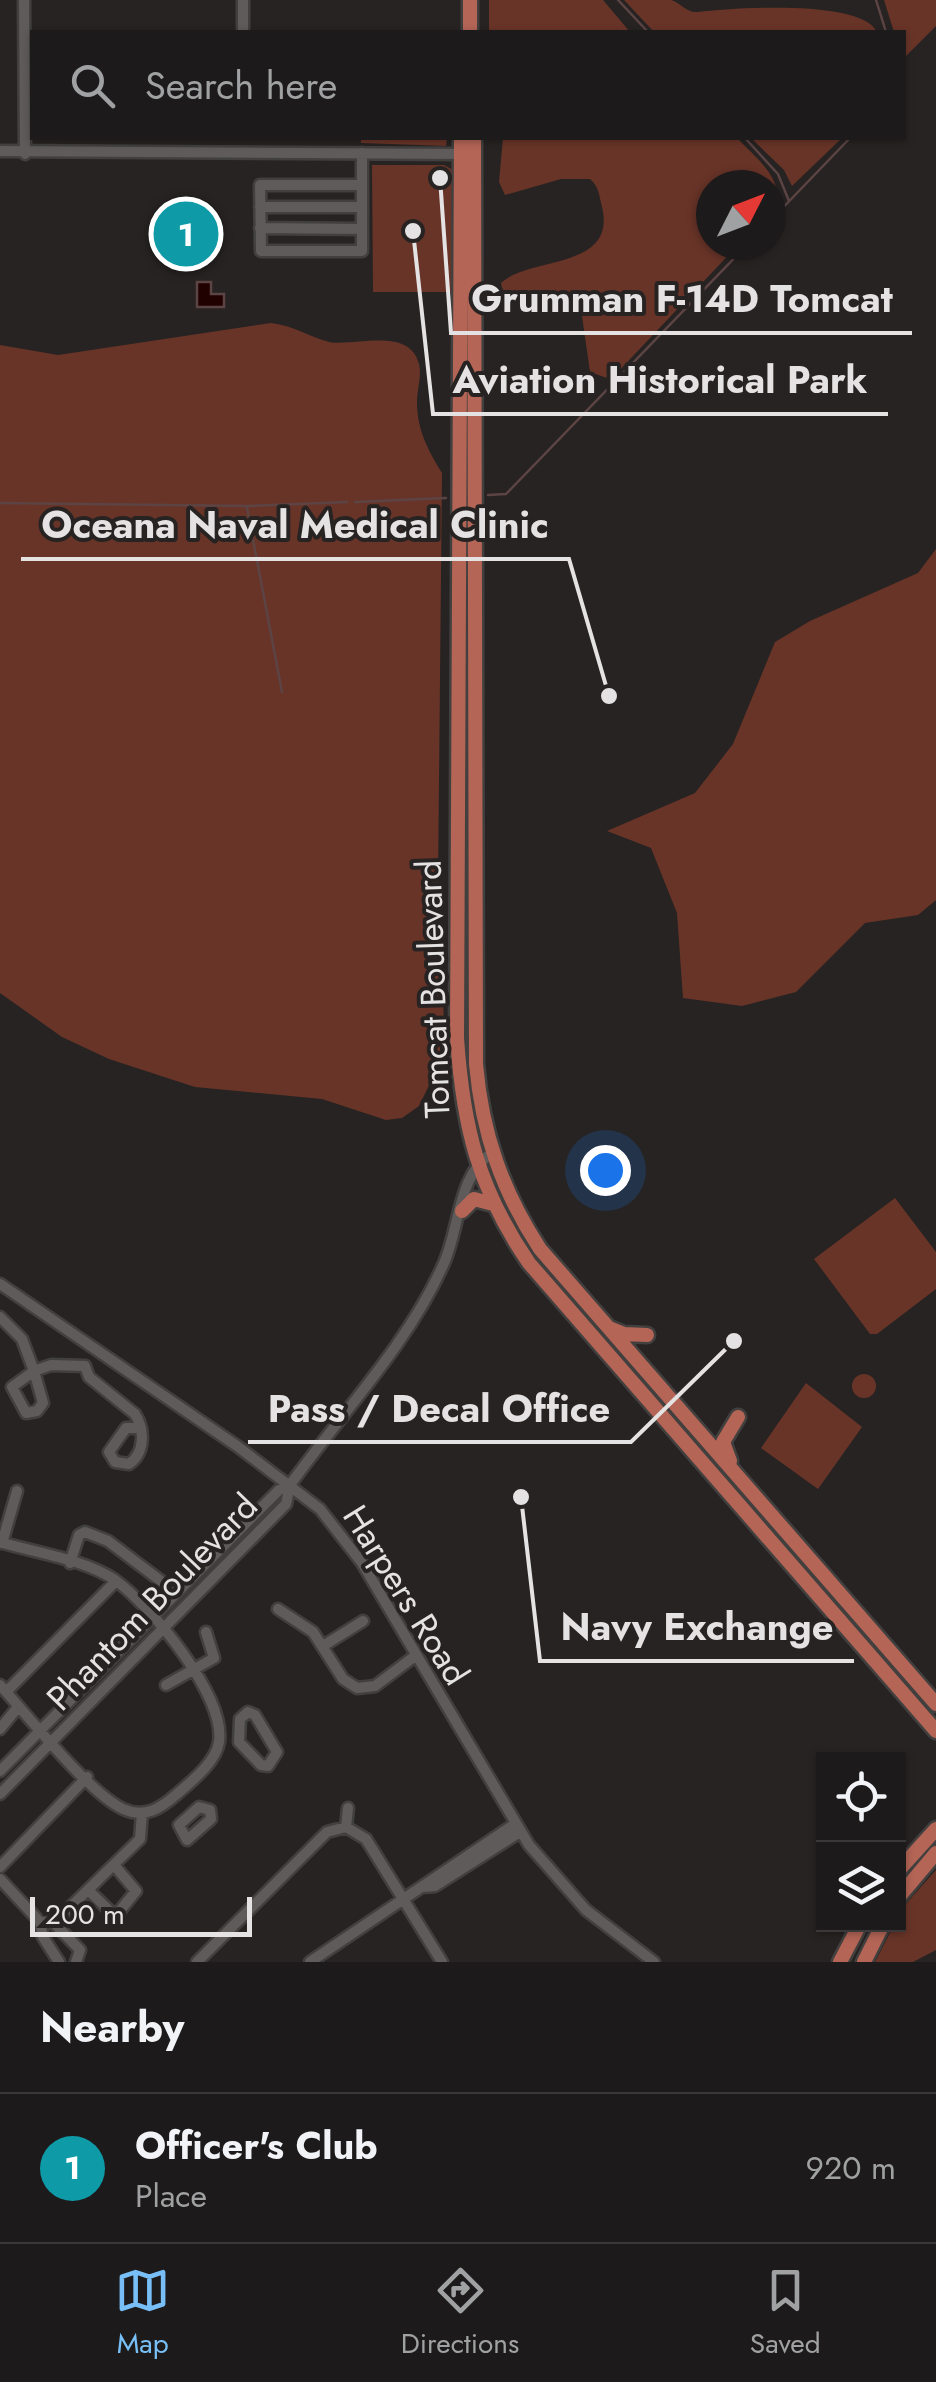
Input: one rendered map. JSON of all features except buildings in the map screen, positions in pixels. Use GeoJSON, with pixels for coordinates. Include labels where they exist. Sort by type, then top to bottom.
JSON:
{"type":"FeatureCollection","features":[{"type":"Feature","properties":{"kind":"main road"},"geometry":{"type":"LineString","coordinates":[[470,0],[470,30]]}},
{"type":"Feature","properties":{"kind":"main road","name":"Tomcat Boulevard"},"geometry":{"type":"LineString","coordinates":[[463,140],[468,154],[476,1064],[484,1126],[492,1153],[504,1188],[540,1250],[936,1704]]}},
{"type":"Feature","properties":{"kind":"main road","name":"Tomcat Boulevard"},"geometry":{"type":"LineString","coordinates":[[473,140],[468,154],[457,1038],[464,1120],[476,1163],[493,1204],[529,1263],[701,1456],[934,1729]]}},
{"type":"Feature","properties":{"kind":"main road"},"geometry":{"type":"LineString","coordinates":[[462,1212],[474,1199],[493,1204]]}},
{"type":"Feature","properties":{"kind":"main road"},"geometry":{"type":"LineString","coordinates":[[606,1326],[624,1334],[647,1335]]}},
{"type":"Feature","properties":{"kind":"main road"},"geometry":{"type":"LineString","coordinates":[[738,1417],[723,1442],[725,1453],[750,1491]]}},
{"type":"Feature","properties":{"kind":"main road"},"geometry":{"type":"LineString","coordinates":[[914,1680],[936,1694]]}},
{"type":"Feature","properties":{"kind":"main road"},"geometry":{"type":"LineString","coordinates":[[906,1862],[936,1829]]}},
{"type":"Feature","properties":{"kind":"main road"},"geometry":{"type":"LineString","coordinates":[[906,1888],[936,1852]]}},
{"type":"Feature","properties":{"kind":"main road"},"geometry":{"type":"LineString","coordinates":[[840,1962],[856,1932]]}},
{"type":"Feature","properties":{"kind":"main road"},"geometry":{"type":"LineString","coordinates":[[864,1962],[879,1932]]}},
{"type":"Feature","properties":{"kind":"street"},"geometry":{"type":"LineString","coordinates":[[24,0],[25,154]]}},
{"type":"Feature","properties":{"kind":"street"},"geometry":{"type":"LineString","coordinates":[[243,0],[243,30]]}},
{"type":"Feature","properties":{"kind":"street"},"geometry":{"type":"LineString","coordinates":[[243,140],[243,152]]}},
{"type":"Feature","properties":{"kind":"street"},"geometry":{"type":"LineString","coordinates":[[0,150],[25,154],[468,154]]}},
{"type":"Feature","properties":{"kind":"street"},"geometry":{"type":"LineString","coordinates":[[362,153],[362,185],[362,251],[261,252],[260,186],[362,185]]}},
{"type":"Feature","properties":{"kind":"street"},"geometry":{"type":"LineString","coordinates":[[260,207],[362,206]]}},
{"type":"Feature","properties":{"kind":"street"},"geometry":{"type":"LineString","coordinates":[[260,228],[362,229]]}},
{"type":"Feature","properties":{"kind":"street"},"geometry":{"type":"LineString","coordinates":[[476,1163],[492,1153]]}},
{"type":"Feature","properties":{"kind":"street","name":"Phantom Boulevard"},"geometry":{"type":"LineString","coordinates":[[0,1794],[286,1504],[290,1485],[411,1320],[443,1266],[476,1163]]}},
{"type":"Feature","properties":{"kind":"street","name":"Harpers Road"},"geometry":{"type":"LineString","coordinates":[[0,1284],[290,1485],[336,1526],[518,1828],[565,1890],[654,1962]]}},
{"type":"Feature","properties":{"kind":"street"},"geometry":{"type":"LineString","coordinates":[[0,1317],[22,1340],[34,1371],[51,1365],[84,1370],[134,1414],[141,1428]]}},
{"type":"Feature","properties":{"kind":"street"},"geometry":{"type":"LineString","coordinates":[[84,1370],[95,1352]]}},
{"type":"Feature","properties":{"kind":"street","name":"Phantom Boulevard"},"geometry":{"type":"LineString","coordinates":[[0,1771],[279,1490],[290,1485]]}},
{"type":"Feature","properties":{"kind":"street"},"geometry":{"type":"LineString","coordinates":[[17,1491],[1,1542],[70,1562],[116,1581],[180,1643],[220,1738],[212,1758],[180,1792],[159,1809],[142,1813],[114,1803],[39,1732],[3,1689],[116,1581]]}},
{"type":"Feature","properties":{"kind":"street"},"geometry":{"type":"LineString","coordinates":[[70,1562],[79,1535],[85,1532],[108,1541],[161,1582]]}},
{"type":"Feature","properties":{"kind":"street"},"geometry":{"type":"LineString","coordinates":[[278,1609],[313,1632],[344,1679],[357,1688],[376,1686],[415,1656]]}},
{"type":"Feature","properties":{"kind":"street"},"geometry":{"type":"LineString","coordinates":[[323,1646],[364,1620]]}},
{"type":"Feature","properties":{"kind":"street"},"geometry":{"type":"LineString","coordinates":[[166,1685],[215,1656],[206,1632]]}},
{"type":"Feature","properties":{"kind":"street"},"geometry":{"type":"LineString","coordinates":[[0,1728],[18,1707]]}},
{"type":"Feature","properties":{"kind":"street"},"geometry":{"type":"LineString","coordinates":[[220,1738],[239,1742],[264,1767],[276,1756],[252,1713],[240,1719],[239,1742]]}},
{"type":"Feature","properties":{"kind":"street"},"geometry":{"type":"LineString","coordinates":[[0,1868],[88,1777]]}},
{"type":"Feature","properties":{"kind":"street"},"geometry":{"type":"LineString","coordinates":[[180,1792],[194,1810]]}},
{"type":"Feature","properties":{"kind":"street"},"geometry":{"type":"LineString","coordinates":[[346,1828],[348,1808]]}},
{"type":"Feature","properties":{"kind":"street"},"geometry":{"type":"LineString","coordinates":[[54,1923],[142,1836],[142,1813]]}},
{"type":"Feature","properties":{"kind":"street"},"geometry":{"type":"LineString","coordinates":[[197,1962],[328,1832],[346,1828],[364,1836],[442,1962]]}},
{"type":"Feature","properties":{"kind":"street"},"geometry":{"type":"LineString","coordinates":[[315,1960],[518,1828]]}},
{"type":"Feature","properties":{"kind":"street"},"geometry":{"type":"LineString","coordinates":[[88,1891],[118,1913],[136,1890],[114,1865]]}},
{"type":"Feature","properties":{"kind":"street"},"geometry":{"type":"LineString","coordinates":[[0,1879],[40,1922],[43,1937],[59,1962]]}},
{"type":"Feature","properties":{"kind":"street"},"geometry":{"type":"LineString","coordinates":[[40,1922],[54,1923],[80,1950],[76,1962]]}},
{"type":"Feature","properties":{"kind":"shaded area"},"geometry":{"type":"Polygon","coordinates":[[[489,0],[603,0],[628,30],[489,30],[489,0]]]}},
{"type":"Feature","properties":{"kind":"shaded area"},"geometry":{"type":"Polygon","coordinates":[[[624,0],[671,0],[694,12],[825,10],[867,22],[875,30],[652,30],[624,0]]]}},
{"type":"Feature","properties":{"kind":"shaded area"},"geometry":{"type":"Polygon","coordinates":[[[884,0],[936,0],[936,26],[906,56],[906,30],[893,30],[884,0]]]}},
{"type":"Feature","properties":{"kind":"shaded area"},"geometry":{"type":"Polygon","coordinates":[[[361,140],[447,140],[446,146],[361,140]]]}},
{"type":"Feature","properties":{"kind":"shaded area"},"geometry":{"type":"Polygon","coordinates":[[[503,140],[739,140],[767,170],[696,170],[696,260],[724,260],[616,374],[607,378],[590,372],[580,302],[572,293],[511,300],[504,298],[501,283],[584,252],[597,242],[603,227],[597,188],[590,179],[561,179],[505,195],[499,182],[503,140]]]}},
{"type":"Feature","properties":{"kind":"shaded area"},"geometry":{"type":"Polygon","coordinates":[[[753,140],[840,140],[792,186],[786,170],[753,140]]]}},
{"type":"Feature","properties":{"kind":"shaded area"},"geometry":{"type":"Polygon","coordinates":[[[372,165],[444,165],[453,170],[454,292],[373,292],[372,165]]]}},
{"type":"Feature","properties":{"kind":"shaded area"},"geometry":{"type":"Polygon","coordinates":[[[197,282],[211,282],[211,294],[224,294],[224,307],[197,307],[197,282]]]}},
{"type":"Feature","properties":{"kind":"shaded area"},"geometry":{"type":"Polygon","coordinates":[[[271,323],[329,342],[393,342],[413,352],[420,368],[417,402],[421,431],[442,473],[438,883],[444,1022],[437,1069],[419,1106],[402,1118],[386,1120],[322,1099],[195,1087],[109,1059],[62,1037],[0,993],[0,345],[58,355],[271,323]]]}},
{"type":"Feature","properties":{"kind":"shaded area"},"geometry":{"type":"Polygon","coordinates":[[[936,549],[936,900],[918,915],[865,923],[796,992],[742,1006],[683,998],[677,913],[651,848],[607,831],[695,793],[733,744],[775,642],[810,621],[918,573],[936,549]]]}},
{"type":"Feature","properties":{"kind":"shaded area"},"geometry":{"type":"Polygon","coordinates":[[[895,1198],[936,1252],[936,1289],[877,1334],[870,1334],[814,1259],[895,1198]]]}},
{"type":"Feature","properties":{"kind":"shaded area"},"geometry":{"type":"Polygon","coordinates":[[[864,1374],[873,1377],[873,1395],[864,1398],[855,1395],[852,1386],[855,1377],[864,1374]]]}},
{"type":"Feature","properties":{"kind":"shaded area"},"geometry":{"type":"Polygon","coordinates":[[[806,1383],[862,1427],[818,1489],[761,1448],[806,1383]]]}},
{"type":"Feature","properties":{"kind":"shaded area"},"geometry":{"type":"Polygon","coordinates":[[[936,1870],[936,1950],[913,1962],[875,1962],[890,1932],[906,1932],[906,1904],[936,1870]]]}},
{"type":"Feature","properties":{"kind":"waterway"},"geometry":{"type":"LineString","coordinates":[[618,0],[646,30]]}},
{"type":"Feature","properties":{"kind":"waterway"},"geometry":{"type":"LineString","coordinates":[[876,0],[885,30]]}},
{"type":"Feature","properties":{"kind":"waterway"},"geometry":{"type":"LineString","coordinates":[[747,140],[778,174],[789,201]]}},
{"type":"Feature","properties":{"kind":"waterway"},"geometry":{"type":"LineString","coordinates":[[786,204],[848,140]]}},
{"type":"Feature","properties":{"kind":"waterway"},"geometry":{"type":"LineString","coordinates":[[488,495],[506,494],[732,260]]}},
{"type":"Feature","properties":{"kind":"waterway"},"geometry":{"type":"LineString","coordinates":[[355,502],[446,498]]}},
{"type":"Feature","properties":{"kind":"waterway"},"geometry":{"type":"LineString","coordinates":[[0,503],[247,506],[347,502]]}},
{"type":"Feature","properties":{"kind":"waterway"},"geometry":{"type":"LineString","coordinates":[[247,508],[282,692]]}},
{"type":"Feature","properties":{"kind":"place","name":"Grumman F-14D Tomcat"},"geometry":{"type":"Point","coordinates":[440,178]}},
{"type":"Feature","properties":{"kind":"place","name":"Aviation Historical Park"},"geometry":{"type":"Point","coordinates":[413,231]}},
{"type":"Feature","properties":{"kind":"place","name":"Officer's Club"},"geometry":{"type":"Point","coordinates":[186,234]}},
{"type":"Feature","properties":{"kind":"place","name":"Oceana Naval Medical Clinic"},"geometry":{"type":"Point","coordinates":[609,696]}},
{"type":"Feature","properties":{"kind":"place","name":"Pass / Decal Office"},"geometry":{"type":"Point","coordinates":[734,1341]}},
{"type":"Feature","properties":{"kind":"place","name":"Navy Exchange"},"geometry":{"type":"Point","coordinates":[521,1497]}}]}
